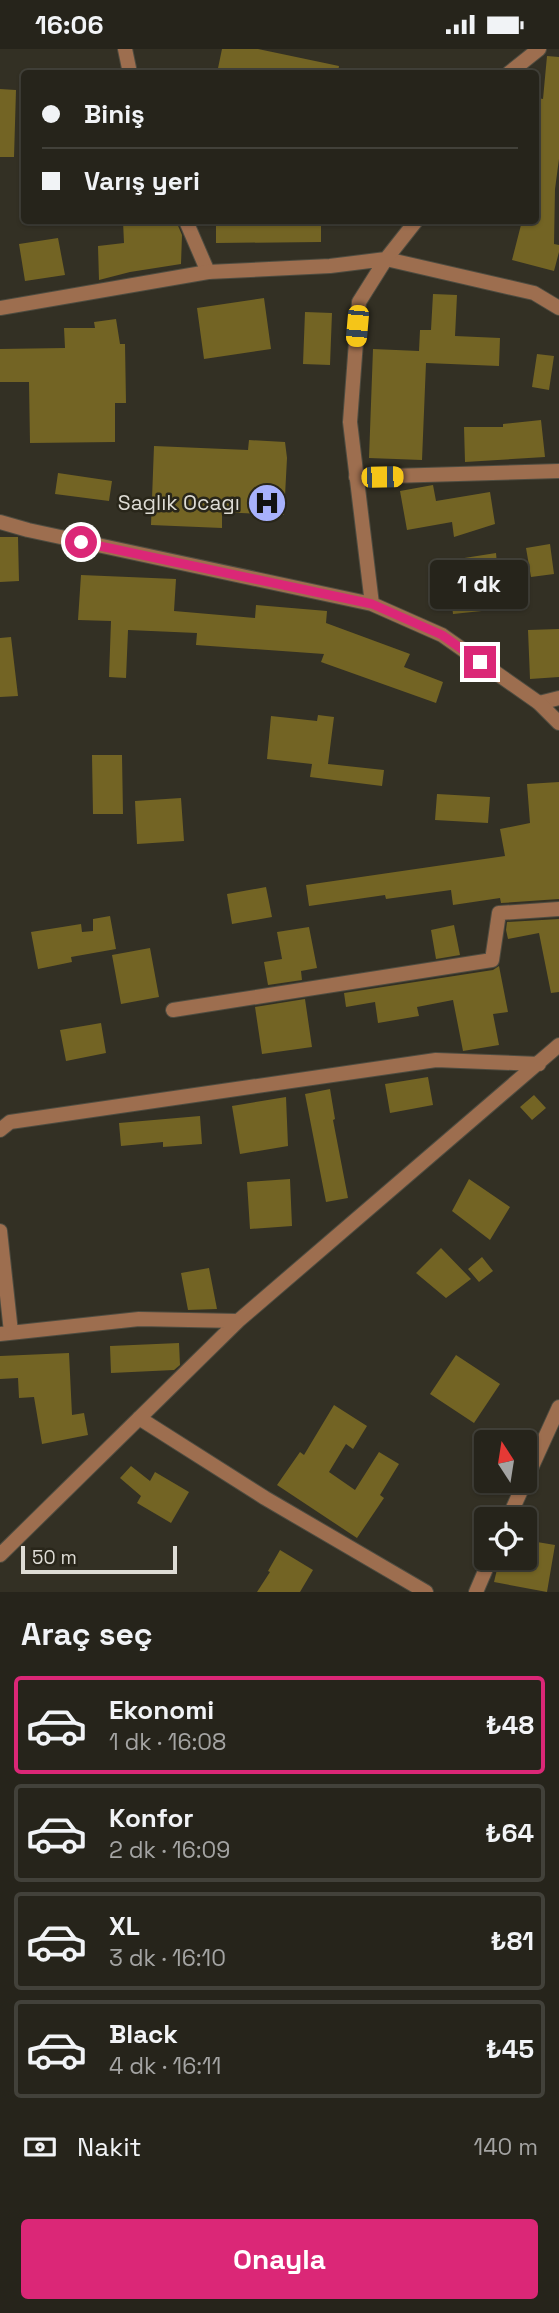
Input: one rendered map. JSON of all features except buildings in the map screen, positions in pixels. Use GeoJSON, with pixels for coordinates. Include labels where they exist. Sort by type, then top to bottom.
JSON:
{"type":"FeatureCollection","features":[{"type":"Feature","properties":{"kind":"street"},"geometry":{"type":"LineString","coordinates":[[125,49],[129,70]]}},
{"type":"Feature","properties":{"kind":"street"},"geometry":{"type":"LineString","coordinates":[[513,70],[535,51]]}},
{"type":"Feature","properties":{"kind":"street"},"geometry":{"type":"LineString","coordinates":[[187,224],[208,272]]}},
{"type":"Feature","properties":{"kind":"street"},"geometry":{"type":"LineString","coordinates":[[372,604],[350,422],[359,302],[386,259],[414,224]]}},
{"type":"Feature","properties":{"kind":"street"},"geometry":{"type":"LineString","coordinates":[[0,308],[208,272],[330,266],[386,259],[534,293],[559,308]]}},
{"type":"Feature","properties":{"kind":"street"},"geometry":{"type":"LineString","coordinates":[[356,477],[559,471]]}},
{"type":"Feature","properties":{"kind":"street"},"geometry":{"type":"LineString","coordinates":[[0,522],[372,604],[442,635],[538,703],[559,723]]}},
{"type":"Feature","properties":{"kind":"street"},"geometry":{"type":"LineString","coordinates":[[538,703],[559,698]]}},
{"type":"Feature","properties":{"kind":"street"},"geometry":{"type":"LineString","coordinates":[[173,1010],[492,960],[499,913],[559,909]]}},
{"type":"Feature","properties":{"kind":"street"},"geometry":{"type":"LineString","coordinates":[[0,1555],[238,1321],[559,1045]]}},
{"type":"Feature","properties":{"kind":"street"},"geometry":{"type":"LineString","coordinates":[[0,1130],[10,1122],[436,1060],[539,1064]]}},
{"type":"Feature","properties":{"kind":"street"},"geometry":{"type":"LineString","coordinates":[[0,1231],[6,1333],[139,1319],[238,1321]]}},
{"type":"Feature","properties":{"kind":"street"},"geometry":{"type":"LineString","coordinates":[[513,1507],[559,1407]]}},
{"type":"Feature","properties":{"kind":"street"},"geometry":{"type":"LineString","coordinates":[[139,1418],[265,1498],[426,1592]]}},
{"type":"Feature","properties":{"kind":"street"},"geometry":{"type":"LineString","coordinates":[[476,1592],[485,1570]]}},
{"type":"Feature","properties":{"kind":"place","name":"Saglık Ocagı"},"geometry":{"type":"Point","coordinates":[267,503]}},
{"type":"Feature","properties":{"kind":"route"},"geometry":{"type":"LineString","coordinates":[[81,542],[372,604],[442,635],[480,662]]}}]}
